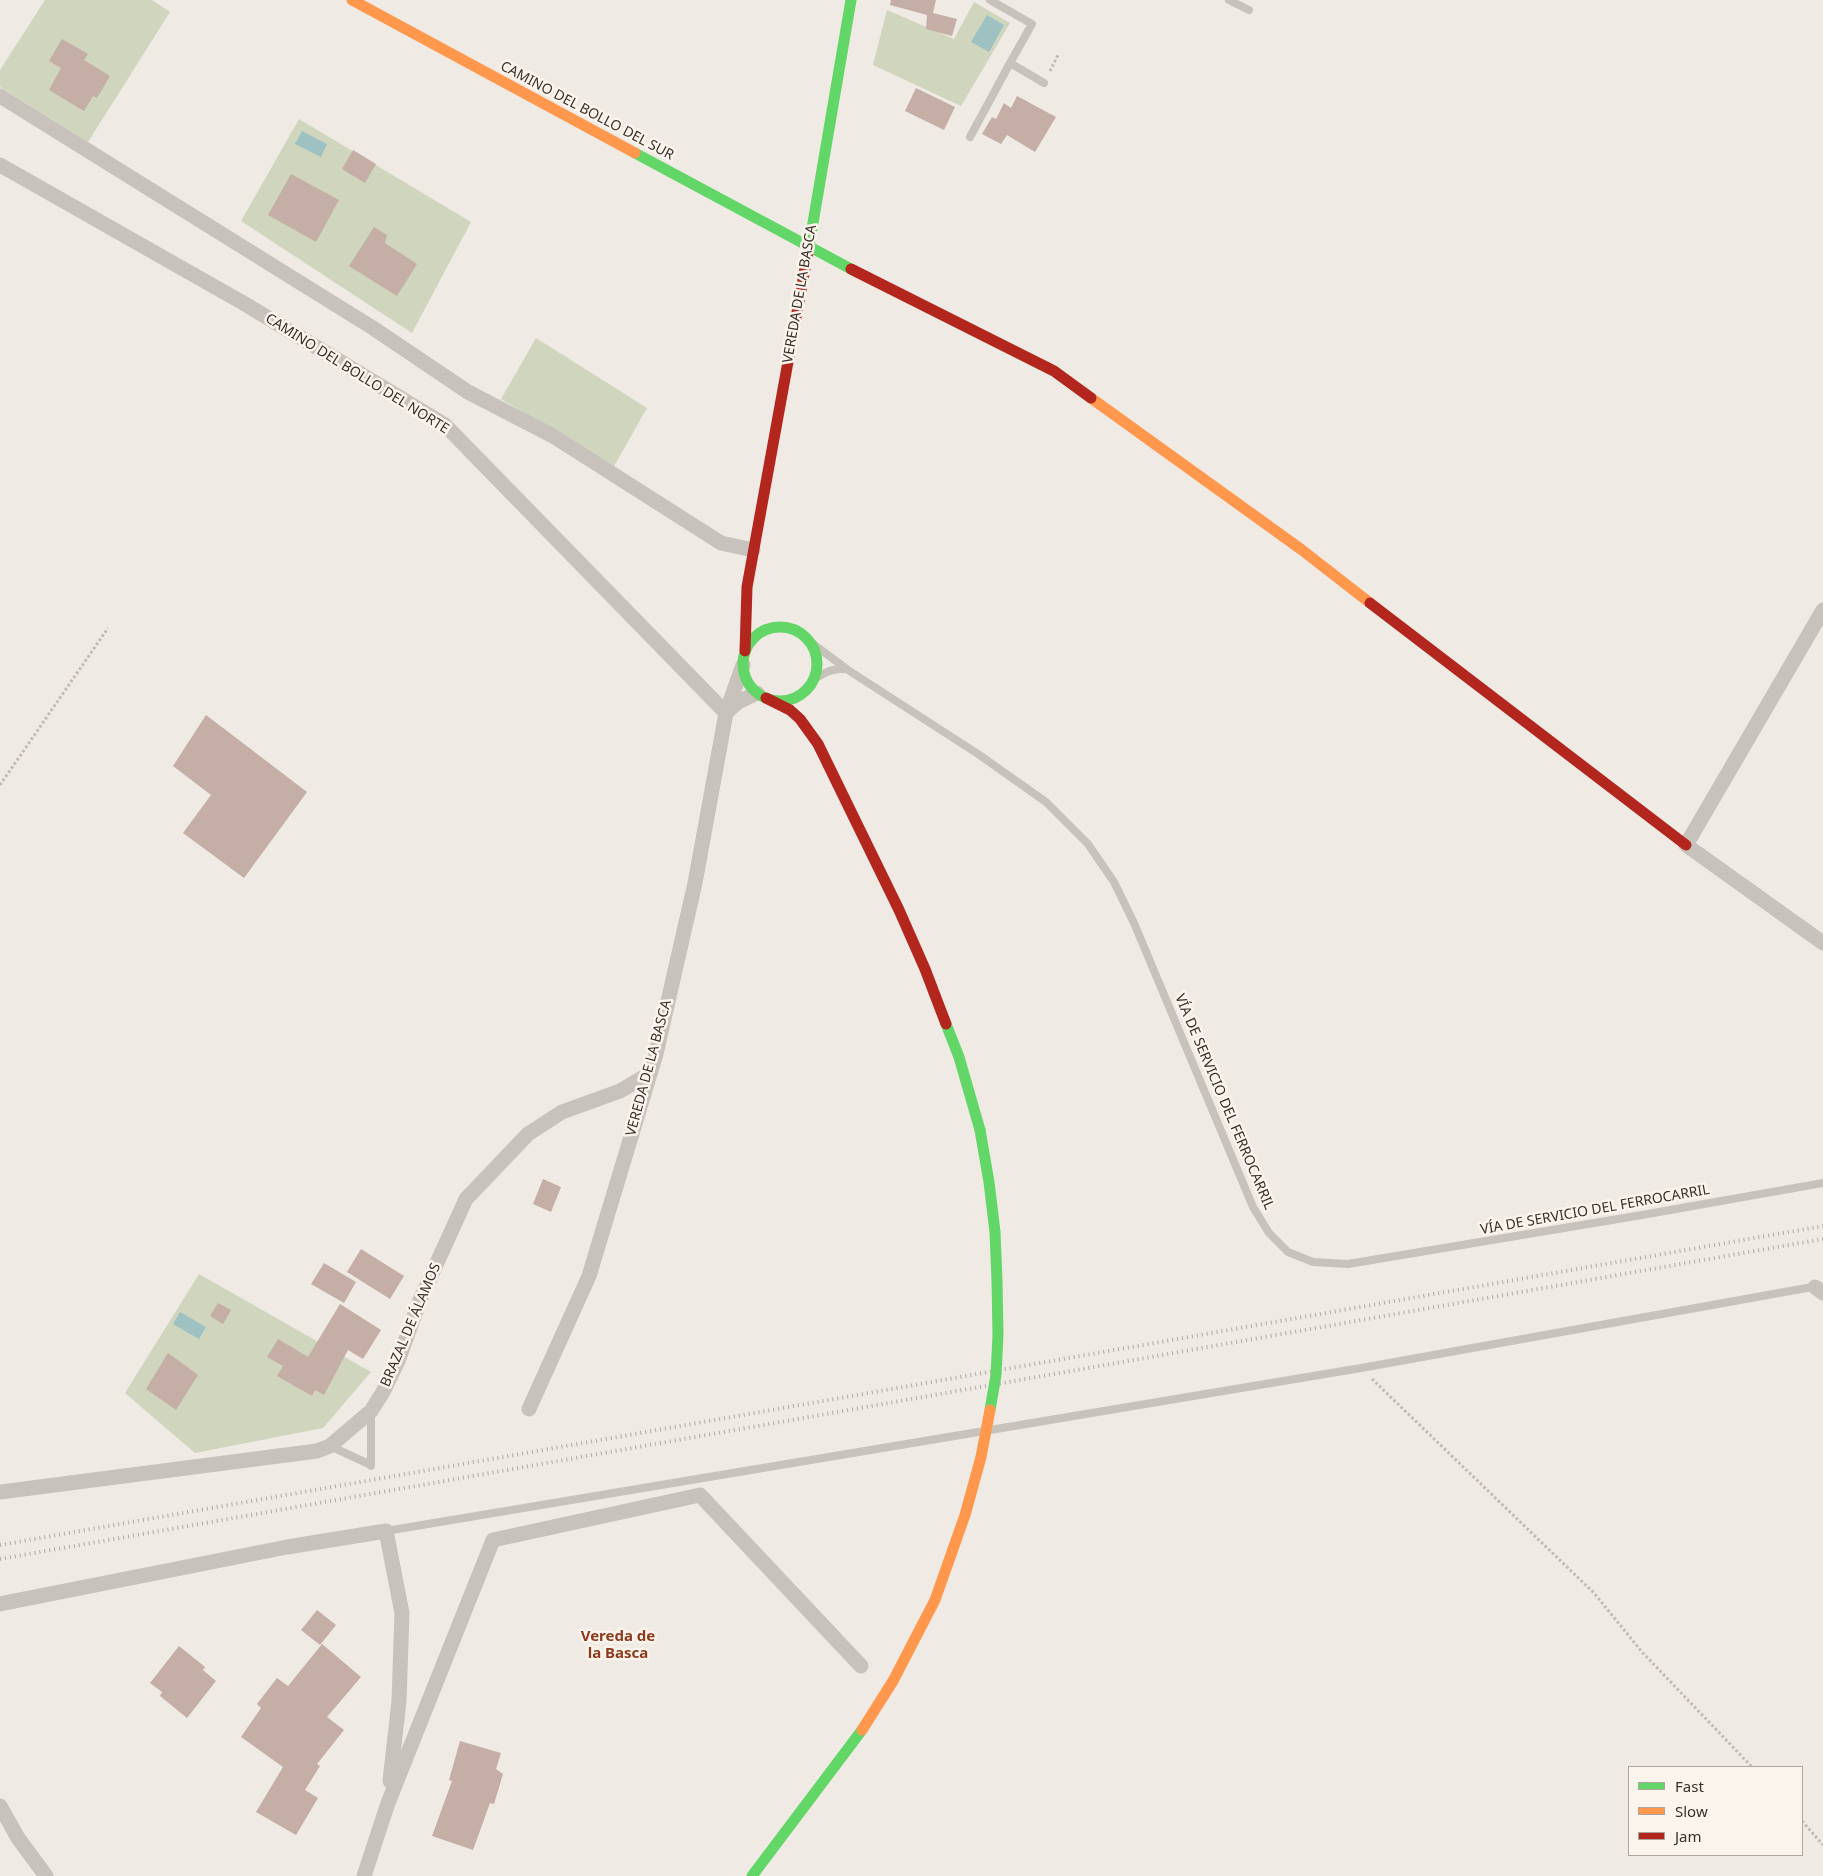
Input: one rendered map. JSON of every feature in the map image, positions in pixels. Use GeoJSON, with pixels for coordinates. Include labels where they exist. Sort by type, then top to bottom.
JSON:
{"type":"FeatureCollection","features":[{"type":"Feature","properties":{"kind":"street","name":"CAMINO DEL BOLLO DEL SUR"},"geometry":{"type":"LineString","coordinates":[[352,0],[808,248],[1054,371],[1302,550],[1686,845]]}},
{"type":"Feature","properties":{"kind":"street","name":"VEREDA DE LA BASCA"},"geometry":{"type":"LineString","coordinates":[[529,1409],[589,1276],[656,1054],[695,883],[726,714],[744,658],[747,587],[851,0]]}},
{"type":"Feature","properties":{"kind":"street"},"geometry":{"type":"LineString","coordinates":[[0,96],[373,328],[468,392],[553,436],[721,542],[754,550]]}},
{"type":"Feature","properties":{"kind":"street","name":"CAMINO DEL BOLLO DEL NORTE"},"geometry":{"type":"LineString","coordinates":[[0,165],[245,304],[445,425],[726,714]]}},
{"type":"Feature","properties":{"kind":"street"},"geometry":{"type":"LineString","coordinates":[[747,587],[763,614],[782,627],[798,631],[809,641],[817,656],[810,708],[818,744]]}},
{"type":"Feature","properties":{"kind":"street"},"geometry":{"type":"LineString","coordinates":[[1823,610],[1686,845],[1823,943]]}},
{"type":"Feature","properties":{"kind":"street"},"geometry":{"type":"LineString","coordinates":[[752,1876],[862,1730],[893,1681],[935,1600],[965,1514],[981,1457],[996,1359],[997,1281],[990,1182],[980,1130],[959,1057],[925,969],[899,910],[818,744],[790,710],[762,696],[750,685],[744,658],[749,644],[767,629],[782,627]]}},
{"type":"Feature","properties":{"kind":"street"},"geometry":{"type":"LineString","coordinates":[[726,714],[738,702],[762,696],[782,700],[797,697],[806,691],[813,681]]}},
{"type":"Feature","properties":{"kind":"street","name":"BRAZAL DE ÁLAMOS"},"geometry":{"type":"LineString","coordinates":[[0,1492],[317,1451],[330,1446],[371,1411],[383,1392],[398,1361],[420,1300],[466,1199],[528,1134],[562,1112],[620,1091],[649,1074]]}},
{"type":"Feature","properties":{"kind":"street"},"geometry":{"type":"LineString","coordinates":[[364,1876],[388,1803],[492,1540],[700,1495],[861,1666]]}},
{"type":"Feature","properties":{"kind":"street"},"geometry":{"type":"LineString","coordinates":[[0,1604],[287,1547],[386,1531],[402,1613],[400,1701],[388,1803]]}},
{"type":"Feature","properties":{"kind":"street"},"geometry":{"type":"LineString","coordinates":[[0,1806],[18,1838],[46,1876]]}},
{"type":"Feature","properties":{"kind":"lane"},"geometry":{"type":"LineString","coordinates":[[970,137],[1032,24],[990,0]]}},
{"type":"Feature","properties":{"kind":"lane"},"geometry":{"type":"LineString","coordinates":[[1230,0],[1249,10]]}},
{"type":"Feature","properties":{"kind":"lane"},"geometry":{"type":"LineString","coordinates":[[1010,63],[1044,83]]}},
{"type":"Feature","properties":{"kind":"lane","name":"VÍA DE SERVICIO DEL FERROCARRIL"},"geometry":{"type":"LineString","coordinates":[[809,641],[848,670],[978,754],[1046,802],[1088,844],[1114,882],[1134,922],[1253,1207],[1269,1233],[1288,1252],[1313,1262],[1348,1264],[1642,1216],[1823,1183]]}},
{"type":"Feature","properties":{"kind":"lane"},"geometry":{"type":"LineString","coordinates":[[813,681],[829,671],[838,669],[848,670]]}},
{"type":"Feature","properties":{"kind":"lane"},"geometry":{"type":"LineString","coordinates":[[386,1531],[1361,1368],[1820,1288]]}},
{"type":"Feature","properties":{"kind":"lane"},"geometry":{"type":"LineString","coordinates":[[330,1446],[371,1465],[371,1411]]}},
{"type":"Feature","properties":{"kind":"path"},"geometry":{"type":"LineString","coordinates":[[0,785],[108,628]]}},
{"type":"Feature","properties":{"kind":"path"},"geometry":{"type":"LineString","coordinates":[[1361,1368],[1594,1593],[1642,1652],[1751,1766]]}},
{"type":"Feature","properties":{"kind":"path"},"geometry":{"type":"LineString","coordinates":[[1803,1823],[1823,1845]]}},
{"type":"Feature","properties":{"kind":"green space"},"geometry":{"type":"Polygon","coordinates":[[[45,0],[152,0],[170,12],[88,142],[0,87],[0,70],[45,0]]]}},
{"type":"Feature","properties":{"kind":"green space"},"geometry":{"type":"Polygon","coordinates":[[[974,2],[1010,23],[961,106],[873,65],[887,10],[954,39],[974,2]]]}},
{"type":"Feature","properties":{"kind":"green space"},"geometry":{"type":"Polygon","coordinates":[[[299,119],[471,222],[412,333],[241,221],[299,119]]]}},
{"type":"Feature","properties":{"kind":"green space"},"geometry":{"type":"Polygon","coordinates":[[[536,338],[647,408],[614,466],[501,399],[536,338]]]}},
{"type":"Feature","properties":{"kind":"green space"},"geometry":{"type":"Polygon","coordinates":[[[199,1274],[371,1372],[323,1428],[195,1453],[125,1393],[199,1274]]]}},
{"type":"Feature","properties":{"kind":"water"},"geometry":{"type":"Polygon","coordinates":[[[987,15],[1004,25],[989,52],[971,42],[987,15]]]}},
{"type":"Feature","properties":{"kind":"water"},"geometry":{"type":"Polygon","coordinates":[[[302,131],[327,144],[321,157],[295,144],[302,131]]]}},
{"type":"Feature","properties":{"kind":"water"},"geometry":{"type":"Polygon","coordinates":[[[180,1312],[206,1327],[199,1339],[173,1324],[180,1312]]]}},
{"type":"Feature","properties":{"kind":"building"},"geometry":{"type":"Polygon","coordinates":[[[891,0],[936,0],[933,13],[957,19],[952,36],[926,29],[927,15],[890,5],[891,0]]]}},
{"type":"Feature","properties":{"kind":"building"},"geometry":{"type":"Polygon","coordinates":[[[62,39],[88,54],[84,60],[110,76],[97,98],[93,96],[84,111],[49,90],[61,68],[49,61],[62,39]]]}},
{"type":"Feature","properties":{"kind":"building"},"geometry":{"type":"Polygon","coordinates":[[[916,88],[955,107],[944,130],[905,111],[916,88]]]}},
{"type":"Feature","properties":{"kind":"building"},"geometry":{"type":"Polygon","coordinates":[[[1017,96],[1056,117],[1035,152],[1007,135],[1001,144],[982,134],[992,117],[996,119],[1004,103],[1011,108],[1017,96]]]}},
{"type":"Feature","properties":{"kind":"building"},"geometry":{"type":"Polygon","coordinates":[[[353,150],[376,164],[365,183],[342,169],[353,150]]]}},
{"type":"Feature","properties":{"kind":"building"},"geometry":{"type":"Polygon","coordinates":[[[291,174],[339,200],[316,242],[268,215],[291,174]]]}},
{"type":"Feature","properties":{"kind":"building"},"geometry":{"type":"Polygon","coordinates":[[[374,227],[387,235],[385,243],[417,264],[397,296],[349,266],[374,227]]]}},
{"type":"Feature","properties":{"kind":"building"},"geometry":{"type":"Polygon","coordinates":[[[206,715],[307,792],[244,878],[183,833],[211,795],[173,766],[206,715]]]}},
{"type":"Feature","properties":{"kind":"building"},"geometry":{"type":"Polygon","coordinates":[[[543,1179],[561,1187],[551,1212],[533,1204],[543,1179]]]}},
{"type":"Feature","properties":{"kind":"building"},"geometry":{"type":"Polygon","coordinates":[[[361,1249],[404,1276],[390,1299],[347,1272],[361,1249]]]}},
{"type":"Feature","properties":{"kind":"building"},"geometry":{"type":"Polygon","coordinates":[[[324,1263],[356,1282],[344,1303],[311,1284],[324,1263]]]}},
{"type":"Feature","properties":{"kind":"building"},"geometry":{"type":"Polygon","coordinates":[[[218,1303],[231,1310],[223,1324],[210,1316],[218,1303]]]}},
{"type":"Feature","properties":{"kind":"building"},"geometry":{"type":"Polygon","coordinates":[[[340,1304],[381,1330],[363,1359],[348,1350],[324,1395],[315,1390],[312,1396],[277,1376],[283,1366],[267,1357],[278,1339],[308,1357],[340,1304]]]}},
{"type":"Feature","properties":{"kind":"building"},"geometry":{"type":"Polygon","coordinates":[[[168,1353],[198,1375],[176,1410],[146,1389],[168,1353]]]}},
{"type":"Feature","properties":{"kind":"building"},"geometry":{"type":"Polygon","coordinates":[[[317,1610],[336,1625],[320,1645],[301,1630],[317,1610]]]}},
{"type":"Feature","properties":{"kind":"building"},"geometry":{"type":"Polygon","coordinates":[[[322,1644],[361,1677],[327,1717],[344,1730],[317,1764],[320,1766],[305,1790],[318,1798],[296,1835],[256,1812],[283,1767],[241,1737],[261,1708],[257,1704],[277,1678],[288,1686],[322,1644]]]}},
{"type":"Feature","properties":{"kind":"building"},"geometry":{"type":"Polygon","coordinates":[[[179,1646],[205,1667],[203,1670],[216,1681],[187,1718],[160,1696],[162,1692],[150,1683],[179,1646]]]}},
{"type":"Feature","properties":{"kind":"building"},"geometry":{"type":"Polygon","coordinates":[[[460,1741],[501,1753],[496,1769],[503,1774],[494,1804],[490,1803],[473,1850],[432,1836],[452,1781],[449,1780],[460,1741]]]}},
{"type":"Feature","properties":{"kind":"railway"},"geometry":{"type":"LineString","coordinates":[[0,1545],[1823,1226]]}},
{"type":"Feature","properties":{"kind":"railway"},"geometry":{"type":"LineString","coordinates":[[0,1559],[1823,1239]]}},
{"type":"Feature","properties":{"kind":"traffic: fast"},"geometry":{"type":"LineString","coordinates":[[808,252],[851,0]]}},
{"type":"Feature","properties":{"kind":"traffic: fast"},"geometry":{"type":"LineString","coordinates":[[635,153],[851,269]]}},
{"type":"Feature","properties":{"kind":"traffic: fast"},"geometry":{"type":"LineString","coordinates":[[780,627],[794,630],[806,638],[814,650],[817,664],[814,678],[806,690],[794,698],[780,701],[766,698],[754,690],[746,678],[743,664],[746,650],[754,638],[766,630],[780,627]]}},
{"type":"Feature","properties":{"kind":"traffic: fast"},"geometry":{"type":"LineString","coordinates":[[946,1024],[959,1057],[980,1130]]}},
{"type":"Feature","properties":{"kind":"traffic: fast"},"geometry":{"type":"LineString","coordinates":[[980,1130],[995,1232],[997,1281],[998,1335],[996,1375],[990,1410]]}},
{"type":"Feature","properties":{"kind":"traffic: fast"},"geometry":{"type":"LineString","coordinates":[[752,1876],[862,1730]]}},
{"type":"Feature","properties":{"kind":"traffic: slow"},"geometry":{"type":"LineString","coordinates":[[352,0],[635,153]]}},
{"type":"Feature","properties":{"kind":"traffic: slow"},"geometry":{"type":"LineString","coordinates":[[1091,398],[1302,550],[1370,603]]}},
{"type":"Feature","properties":{"kind":"traffic: slow"},"geometry":{"type":"LineString","coordinates":[[862,1730],[893,1681],[935,1600],[965,1515],[981,1457],[990,1410]]}},
{"type":"Feature","properties":{"kind":"traffic: jam"},"geometry":{"type":"LineString","coordinates":[[745,651],[747,587],[808,252]]}},
{"type":"Feature","properties":{"kind":"traffic: jam"},"geometry":{"type":"LineString","coordinates":[[851,269],[1054,371],[1091,398]]}},
{"type":"Feature","properties":{"kind":"traffic: jam"},"geometry":{"type":"LineString","coordinates":[[1370,603],[1686,845]]}},
{"type":"Feature","properties":{"kind":"traffic: jam"},"geometry":{"type":"LineString","coordinates":[[766,698],[790,710],[800,719],[818,744],[899,910],[925,969],[946,1024]]}},
{"type":"Feature","properties":{"kind":"district","name":"Vereda de la Basca"},"geometry":{"type":"Point","coordinates":[618,1646]}}]}
